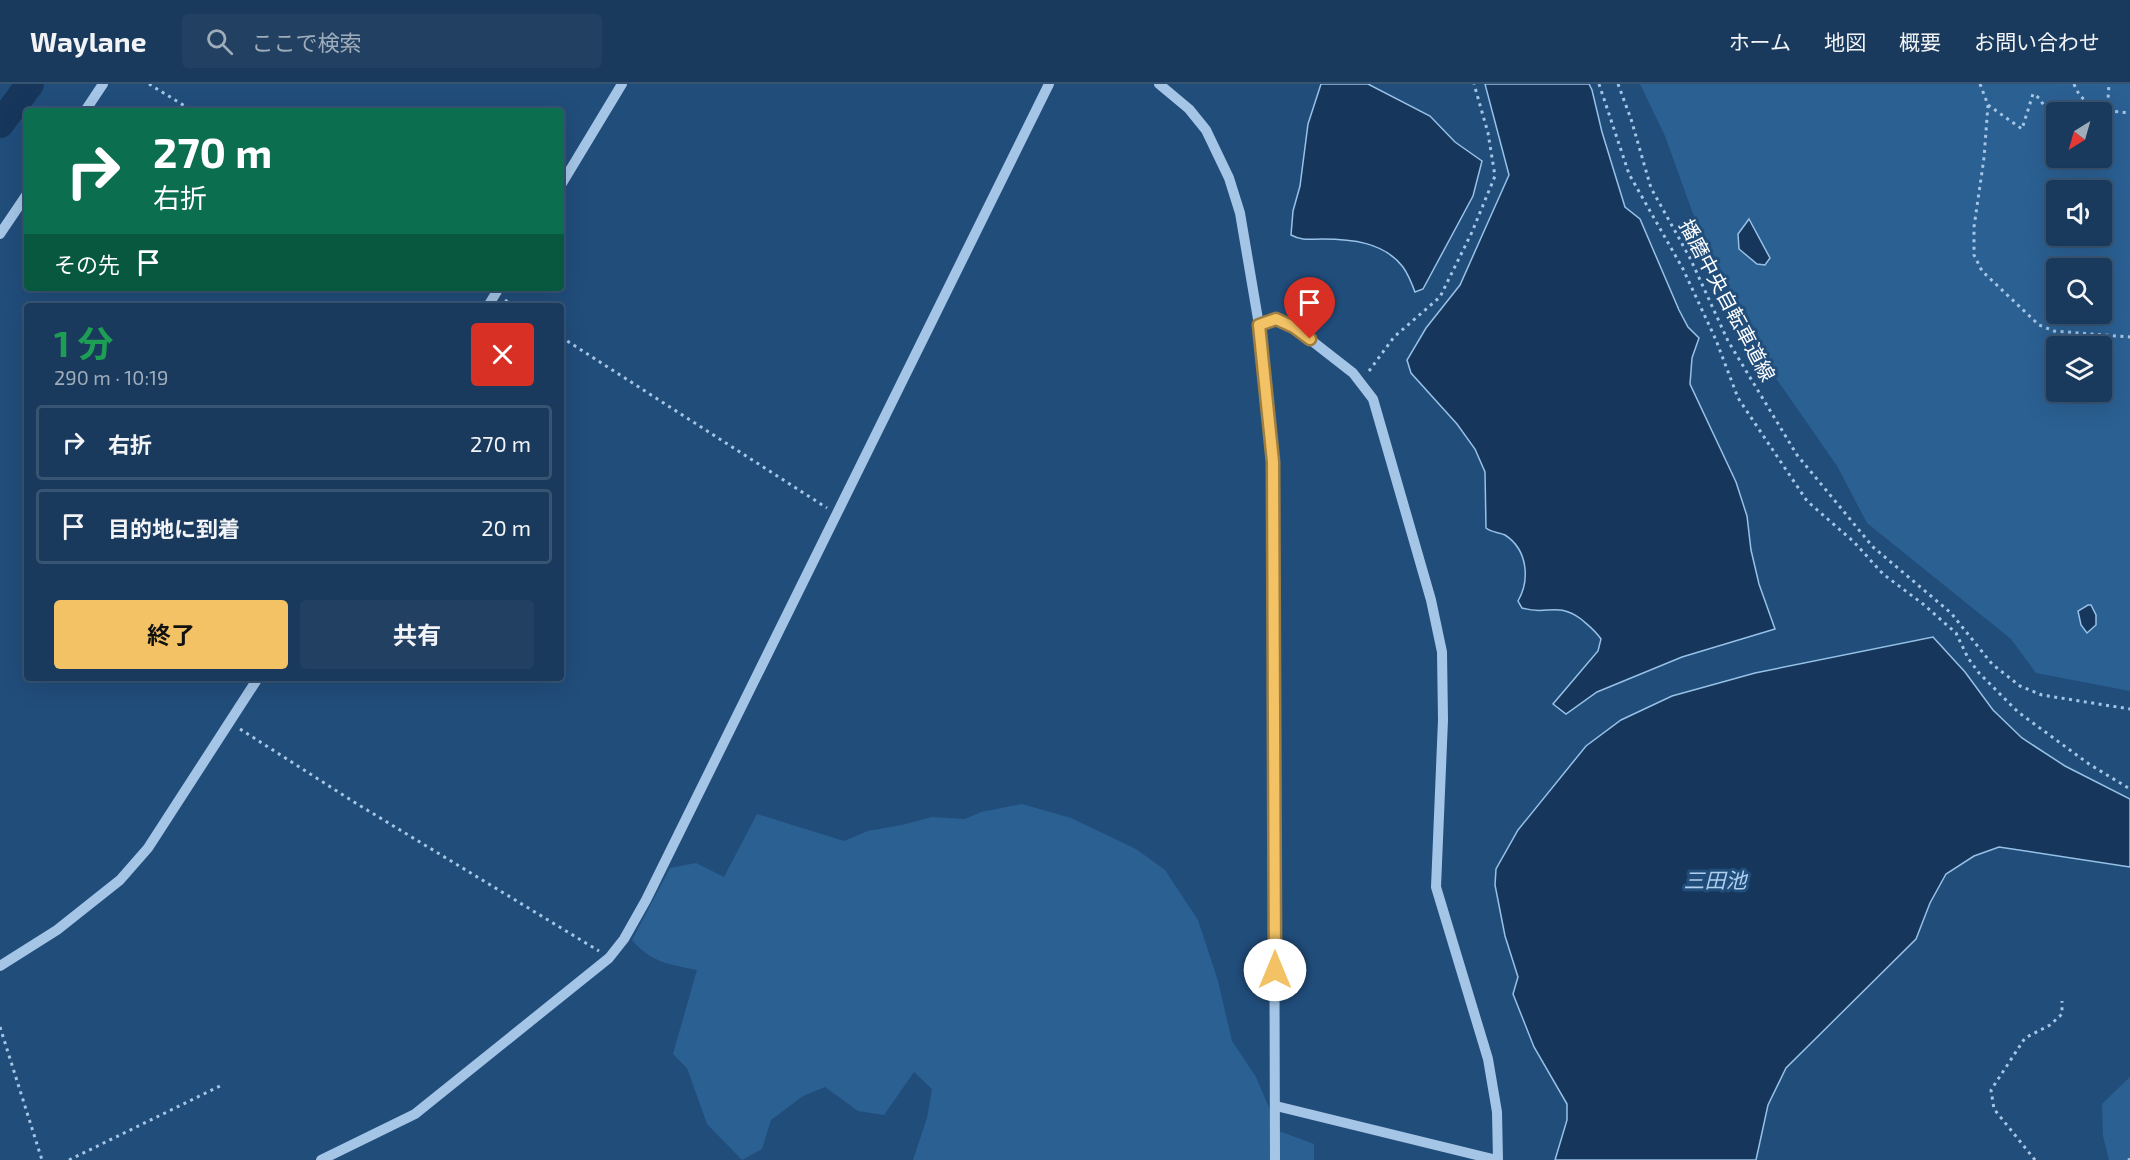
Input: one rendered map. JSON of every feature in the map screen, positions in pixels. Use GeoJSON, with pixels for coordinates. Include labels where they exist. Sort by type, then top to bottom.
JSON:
{"type":"FeatureCollection","features":[{"type":"Feature","properties":{"kind":"street"},"geometry":{"type":"LineString","coordinates":[[87,108],[103,84]]}},
{"type":"Feature","properties":{"kind":"street"},"geometry":{"type":"LineString","coordinates":[[564,180],[622,84]]}},
{"type":"Feature","properties":{"kind":"street"},"geometry":{"type":"LineString","coordinates":[[321,1160],[415,1114],[609,957],[624,939],[646,900],[1049,84]]}},
{"type":"Feature","properties":{"kind":"street"},"geometry":{"type":"LineString","coordinates":[[1159,84],[1189,109],[1206,130],[1229,178],[1240,213],[1259,325],[1273,462],[1275,1160]]}},
{"type":"Feature","properties":{"kind":"street"},"geometry":{"type":"LineString","coordinates":[[0,234],[24,199]]}},
{"type":"Feature","properties":{"kind":"street"},"geometry":{"type":"LineString","coordinates":[[1259,325],[1276,319],[1294,327],[1353,373],[1373,399],[1384,432],[1431,600],[1442,652],[1443,720],[1436,886],[1488,1059],[1497,1112],[1498,1160],[1276,1106]]}},
{"type":"Feature","properties":{"kind":"street"},"geometry":{"type":"LineString","coordinates":[[0,966],[57,930],[120,880],[148,848],[256,681]]}},
{"type":"Feature","properties":{"kind":"path"},"geometry":{"type":"LineString","coordinates":[[149,84],[188,108]]}},
{"type":"Feature","properties":{"kind":"path"},"geometry":{"type":"LineString","coordinates":[[1361,383],[1394,337],[1440,297],[1472,232],[1495,176],[1488,133],[1474,84]]}},
{"type":"Feature","properties":{"kind":"path"},"geometry":{"type":"LineString","coordinates":[[1599,84],[1629,174],[1683,269],[1716,340],[1738,398],[1807,501],[1854,542],[1883,574],[1923,604],[1956,633],[1968,658],[1979,673],[2018,712],[2089,765],[2130,789]]}},
{"type":"Feature","properties":{"kind":"path","name":"播磨中央自転車道線"},"geometry":{"type":"LineString","coordinates":[[1618,84],[1651,188],[1690,258],[1728,341],[1797,455],[1873,547],[1951,613],[1992,664],[2020,686],[2042,695],[2130,710]]}},
{"type":"Feature","properties":{"kind":"path"},"geometry":{"type":"LineString","coordinates":[[1980,84],[1988,105],[1985,148],[1974,227],[1974,255],[1982,271],[2039,325],[2054,331],[2130,337]]}},
{"type":"Feature","properties":{"kind":"path"},"geometry":{"type":"LineString","coordinates":[[2074,84],[2077,93],[2086,102]]}},
{"type":"Feature","properties":{"kind":"path"},"geometry":{"type":"LineString","coordinates":[[2108,102],[2109,84]]}},
{"type":"Feature","properties":{"kind":"path"},"geometry":{"type":"LineString","coordinates":[[1988,105],[2022,129],[2033,94],[2039,98],[2046,109]]}},
{"type":"Feature","properties":{"kind":"path"},"geometry":{"type":"LineString","coordinates":[[2112,112],[2130,113]]}},
{"type":"Feature","properties":{"kind":"path"},"geometry":{"type":"LineString","coordinates":[[564,339],[836,514]]}},
{"type":"Feature","properties":{"kind":"path"},"geometry":{"type":"LineString","coordinates":[[230,723],[354,802],[609,957]]}},
{"type":"Feature","properties":{"kind":"path"},"geometry":{"type":"LineString","coordinates":[[2035,1160],[1994,1109],[1991,1090],[2025,1038],[2050,1025],[2062,1014],[2062,1001]]}},
{"type":"Feature","properties":{"kind":"path"},"geometry":{"type":"LineString","coordinates":[[0,1028],[42,1160]]}},
{"type":"Feature","properties":{"kind":"path"},"geometry":{"type":"LineString","coordinates":[[69,1160],[220,1086]]}},
{"type":"Feature","properties":{"kind":"shaded area"},"geometry":{"type":"Polygon","coordinates":[[[1640,84],[2130,84],[2130,691],[2036,673],[2011,639],[1867,523],[1837,466],[1762,358],[1692,211],[1665,136],[1640,84]]]}},
{"type":"Feature","properties":{"kind":"shaded area"},"geometry":{"type":"Polygon","coordinates":[[[1022,804],[1071,818],[1136,849],[1165,870],[1198,920],[1218,981],[1232,1041],[1256,1077],[1279,1131],[1314,1144],[1314,1160],[913,1160],[927,1118],[932,1089],[914,1072],[884,1115],[858,1111],[825,1087],[803,1096],[771,1120],[762,1149],[742,1160],[707,1124],[687,1068],[673,1054],[697,970],[654,958],[632,940],[670,868],[696,863],[724,877],[757,814],[844,841],[868,831],[932,817],[965,819],[981,812],[1022,804]]]}},
{"type":"Feature","properties":{"kind":"shaded area"},"geometry":{"type":"Polygon","coordinates":[[[2130,1077],[2130,1160],[2109,1160],[2103,1136],[2102,1104],[2130,1077]]]}},
{"type":"Feature","properties":{"kind":"water"},"geometry":{"type":"Polygon","coordinates":[[[1321,84],[1368,84],[1430,116],[1455,142],[1482,161],[1473,196],[1423,289],[1415,292],[1403,267],[1377,247],[1355,241],[1302,239],[1291,235],[1308,124],[1321,84]]]}},
{"type":"Feature","properties":{"kind":"water"},"geometry":{"type":"Polygon","coordinates":[[[1485,84],[1589,84],[1625,207],[1640,219],[1679,310],[1688,327],[1699,338],[1692,358],[1690,384],[1736,482],[1747,516],[1751,550],[1759,584],[1775,629],[1682,657],[1597,692],[1566,714],[1553,704],[1598,651],[1601,639],[1581,619],[1565,611],[1538,611],[1522,608],[1518,601],[1524,584],[1525,566],[1513,541],[1505,535],[1486,528],[1485,472],[1475,449],[1457,424],[1411,373],[1407,360],[1426,328],[1460,285],[1509,175],[1485,84]]]}},
{"type":"Feature","properties":{"kind":"water"},"geometry":{"type":"Polygon","coordinates":[[[1749,219],[1770,258],[1765,265],[1757,264],[1739,249],[1738,234],[1749,219]]]}},
{"type":"Feature","properties":{"kind":"water"},"geometry":{"type":"Polygon","coordinates":[[[2091,605],[2096,615],[2096,625],[2087,633],[2081,625],[2078,611],[2091,605]]]}},
{"type":"Feature","properties":{"kind":"water","name":"三田池"},"geometry":{"type":"Polygon","coordinates":[[[1933,637],[1965,672],[1993,710],[2022,738],[2065,766],[2130,799],[2130,867],[1999,847],[1974,856],[1946,874],[1930,903],[1916,939],[1786,1068],[1768,1105],[1756,1160],[1555,1160],[1567,1120],[1567,1104],[1534,1047],[1513,994],[1518,977],[1505,936],[1495,885],[1496,869],[1518,830],[1586,746],[1621,720],[1672,696],[1755,673],[1933,637]]]}},
{"type":"Feature","properties":{"kind":"waterway"},"geometry":{"type":"LineString","coordinates":[[0,124],[30,84]]}},
{"type":"Feature","properties":{"kind":"route"},"geometry":{"type":"LineString","coordinates":[[1275,970],[1273,462],[1259,325],[1276,319],[1294,327],[1310,339]]}}]}
